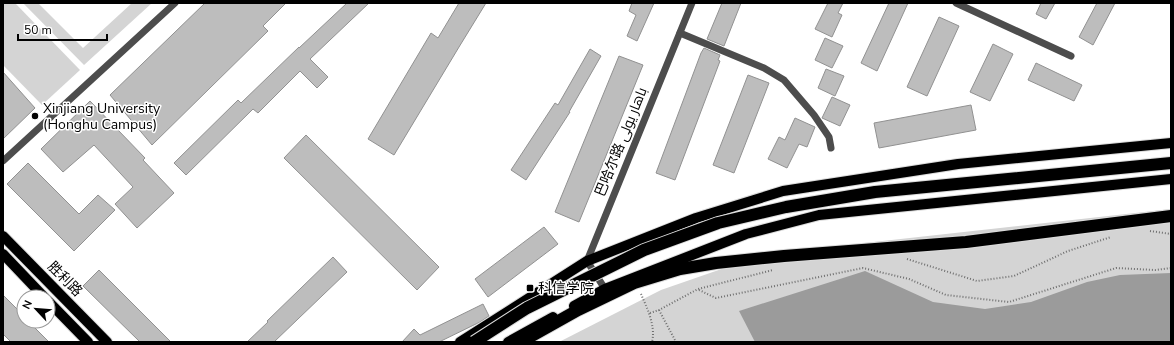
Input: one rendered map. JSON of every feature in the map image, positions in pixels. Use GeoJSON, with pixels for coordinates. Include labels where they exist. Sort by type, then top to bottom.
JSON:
{"type":"FeatureCollection","features":[{"type":"Feature","properties":{"kind":"highway"},"geometry":{"type":"LineString","coordinates":[[474,342],[527,308],[644,250],[718,223],[786,207],[875,192],[1171,163]]}},
{"type":"Feature","properties":{"kind":"highway"},"geometry":{"type":"LineString","coordinates":[[521,342],[578,310],[634,283],[680,269],[776,256],[966,242],[1171,217]]}},
{"type":"Feature","properties":{"kind":"main road"},"geometry":{"type":"LineString","coordinates":[[460,342],[587,261],[696,218],[783,191],[958,164],[1171,144]]}},
{"type":"Feature","properties":{"kind":"main road"},"geometry":{"type":"LineString","coordinates":[[508,342],[604,290],[746,234],[819,215],[1171,179]]}},
{"type":"Feature","properties":{"kind":"main road","name":"胜利路"},"geometry":{"type":"LineString","coordinates":[[3,236],[108,342]]}},
{"type":"Feature","properties":{"kind":"main road","name":"胜利路"},"geometry":{"type":"LineString","coordinates":[[5,259],[36,289]]}},
{"type":"Feature","properties":{"kind":"main road","name":"胜利路"},"geometry":{"type":"LineString","coordinates":[[56,309],[88,342]]}},
{"type":"Feature","properties":{"kind":"street"},"geometry":{"type":"LineString","coordinates":[[3,161],[175,3]]}},
{"type":"Feature","properties":{"kind":"street","name":"巴哈尔路 باھار يولى"},"geometry":{"type":"LineString","coordinates":[[587,261],[692,3]]}},
{"type":"Feature","properties":{"kind":"street"},"geometry":{"type":"LineString","coordinates":[[956,3],[1071,56]]}},
{"type":"Feature","properties":{"kind":"street"},"geometry":{"type":"LineString","coordinates":[[680,33],[764,68],[784,80],[798,95],[829,137],[831,148]]}},
{"type":"Feature","properties":{"kind":"street"},"geometry":{"type":"LineString","coordinates":[[587,261],[604,290]]}},
{"type":"Feature","properties":{"kind":"path"},"geometry":{"type":"LineString","coordinates":[[1148,231],[1171,234]]}},
{"type":"Feature","properties":{"kind":"path"},"geometry":{"type":"LineString","coordinates":[[904,258],[977,280],[1014,276],[1068,252],[1111,237]]}},
{"type":"Feature","properties":{"kind":"path"},"geometry":{"type":"LineString","coordinates":[[698,289],[716,298],[863,268],[909,279],[946,295],[1009,302],[1116,268],[1155,270],[1171,268]]}},
{"type":"Feature","properties":{"kind":"path"},"geometry":{"type":"LineString","coordinates":[[650,313],[659,310],[698,289],[774,270]]}},
{"type":"Feature","properties":{"kind":"path"},"geometry":{"type":"LineString","coordinates":[[641,294],[650,313],[654,336],[652,342]]}},
{"type":"Feature","properties":{"kind":"path"},"geometry":{"type":"LineString","coordinates":[[659,310],[676,342]]}},
{"type":"Feature","properties":{"kind":"shaded area"},"geometry":{"type":"Polygon","coordinates":[[[3,3],[15,3],[80,70],[42,105],[3,65],[3,3]]]}},
{"type":"Feature","properties":{"kind":"shaded area"},"geometry":{"type":"Polygon","coordinates":[[[23,3],[38,3],[83,48],[132,3],[152,3],[84,65],[23,3]]]}},
{"type":"Feature","properties":{"kind":"shaded area"},"geometry":{"type":"Polygon","coordinates":[[[1171,209],[1171,342],[559,342],[661,290],[765,254],[1171,209]]]}},
{"type":"Feature","properties":{"kind":"shaded area"},"geometry":{"type":"Polygon","coordinates":[[[865,271],[933,302],[985,309],[1031,302],[1087,282],[1120,275],[1171,273],[1171,342],[755,342],[739,311],[865,271]]]}},
{"type":"Feature","properties":{"kind":"building"},"geometry":{"type":"Polygon","coordinates":[[[205,3],[286,3],[263,26],[268,31],[152,145],[110,95],[205,3]]]}},
{"type":"Feature","properties":{"kind":"building"},"geometry":{"type":"Polygon","coordinates":[[[347,3],[369,3],[310,59],[328,77],[317,88],[300,71],[258,113],[253,109],[186,175],[174,163],[238,100],[241,103],[347,3]]]}},
{"type":"Feature","properties":{"kind":"building"},"geometry":{"type":"Polygon","coordinates":[[[459,3],[486,3],[394,155],[368,139],[431,33],[438,38],[459,3]]]}},
{"type":"Feature","properties":{"kind":"building"},"geometry":{"type":"Polygon","coordinates":[[[632,3],[654,3],[637,41],[627,36],[636,15],[629,11],[632,3]]]}},
{"type":"Feature","properties":{"kind":"building"},"geometry":{"type":"Polygon","coordinates":[[[722,3],[741,3],[724,46],[707,39],[722,3]]]}},
{"type":"Feature","properties":{"kind":"building"},"geometry":{"type":"Polygon","coordinates":[[[828,3],[843,3],[838,13],[842,15],[832,37],[815,29],[828,3]]]}},
{"type":"Feature","properties":{"kind":"building"},"geometry":{"type":"Polygon","coordinates":[[[889,3],[908,3],[877,71],[861,63],[889,3]]]}},
{"type":"Feature","properties":{"kind":"building"},"geometry":{"type":"Polygon","coordinates":[[[1041,3],[1055,3],[1046,19],[1036,14],[1041,3]]]}},
{"type":"Feature","properties":{"kind":"building"},"geometry":{"type":"Polygon","coordinates":[[[1097,3],[1115,3],[1093,45],[1079,37],[1097,3]]]}},
{"type":"Feature","properties":{"kind":"building"},"geometry":{"type":"Polygon","coordinates":[[[939,17],[959,26],[927,96],[907,87],[939,17]]]}},
{"type":"Feature","properties":{"kind":"building"},"geometry":{"type":"Polygon","coordinates":[[[825,38],[843,46],[832,68],[815,60],[825,38]]]}},
{"type":"Feature","properties":{"kind":"building"},"geometry":{"type":"Polygon","coordinates":[[[993,44],[1013,54],[990,101],[970,92],[993,44]]]}},
{"type":"Feature","properties":{"kind":"building"},"geometry":{"type":"Polygon","coordinates":[[[704,48],[720,55],[718,60],[720,61],[675,180],[656,173],[704,48]]]}},
{"type":"Feature","properties":{"kind":"building"},"geometry":{"type":"Polygon","coordinates":[[[590,49],[601,56],[570,112],[526,180],[511,170],[555,103],[558,105],[590,49]]]}},
{"type":"Feature","properties":{"kind":"building"},"geometry":{"type":"Polygon","coordinates":[[[619,56],[643,65],[579,222],[555,212],[619,56]]]}},
{"type":"Feature","properties":{"kind":"building"},"geometry":{"type":"Polygon","coordinates":[[[1036,63],[1082,85],[1074,101],[1028,80],[1036,63]]]}},
{"type":"Feature","properties":{"kind":"building"},"geometry":{"type":"Polygon","coordinates":[[[826,69],[844,76],[835,96],[818,88],[826,69]]]}},
{"type":"Feature","properties":{"kind":"building"},"geometry":{"type":"Polygon","coordinates":[[[3,72],[35,108],[3,139],[3,72]]]}},
{"type":"Feature","properties":{"kind":"building"},"geometry":{"type":"Polygon","coordinates":[[[748,75],[769,83],[734,173],[713,165],[748,75]]]}},
{"type":"Feature","properties":{"kind":"building"},"geometry":{"type":"Polygon","coordinates":[[[832,97],[850,105],[840,126],[822,118],[832,97]]]}},
{"type":"Feature","properties":{"kind":"building"},"geometry":{"type":"Polygon","coordinates":[[[90,101],[145,158],[143,160],[174,193],[137,228],[115,204],[133,187],[94,145],[63,172],[41,149],[90,101]]]}},
{"type":"Feature","properties":{"kind":"building"},"geometry":{"type":"Polygon","coordinates":[[[971,105],[976,130],[879,148],[874,123],[971,105]]]}},
{"type":"Feature","properties":{"kind":"building"},"geometry":{"type":"Polygon","coordinates":[[[795,118],[815,127],[807,147],[799,144],[787,168],[768,159],[779,137],[785,140],[795,118]]]}},
{"type":"Feature","properties":{"kind":"building"},"geometry":{"type":"Polygon","coordinates":[[[306,135],[439,267],[417,290],[284,158],[306,135]]]}},
{"type":"Feature","properties":{"kind":"building"},"geometry":{"type":"Polygon","coordinates":[[[28,163],[79,214],[98,195],[115,210],[74,251],[7,184],[28,163]]]}},
{"type":"Feature","properties":{"kind":"building"},"geometry":{"type":"Polygon","coordinates":[[[544,227],[558,244],[488,297],[475,279],[544,227]]]}},
{"type":"Feature","properties":{"kind":"building"},"geometry":{"type":"Polygon","coordinates":[[[333,257],[347,272],[274,342],[247,342],[268,322],[267,321],[333,257]]]}},
{"type":"Feature","properties":{"kind":"building"},"geometry":{"type":"Polygon","coordinates":[[[99,270],[171,342],[140,342],[83,286],[99,270]]]}},
{"type":"Feature","properties":{"kind":"building"},"geometry":{"type":"Polygon","coordinates":[[[3,295],[16,308],[16,329],[36,329],[49,342],[11,342],[3,334],[3,295]]]}},
{"type":"Feature","properties":{"kind":"building"},"geometry":{"type":"Polygon","coordinates":[[[483,304],[489,316],[439,342],[402,342],[414,329],[420,335],[483,304]]]}},
{"type":"Feature","properties":{"kind":"place","name":"Xinjiang University (Honghu Campus)"},"geometry":{"type":"Point","coordinates":[35,116]}},
{"type":"Feature","properties":{"kind":"place","name":"科信学院"},"geometry":{"type":"Point","coordinates":[530,288]}}]}
